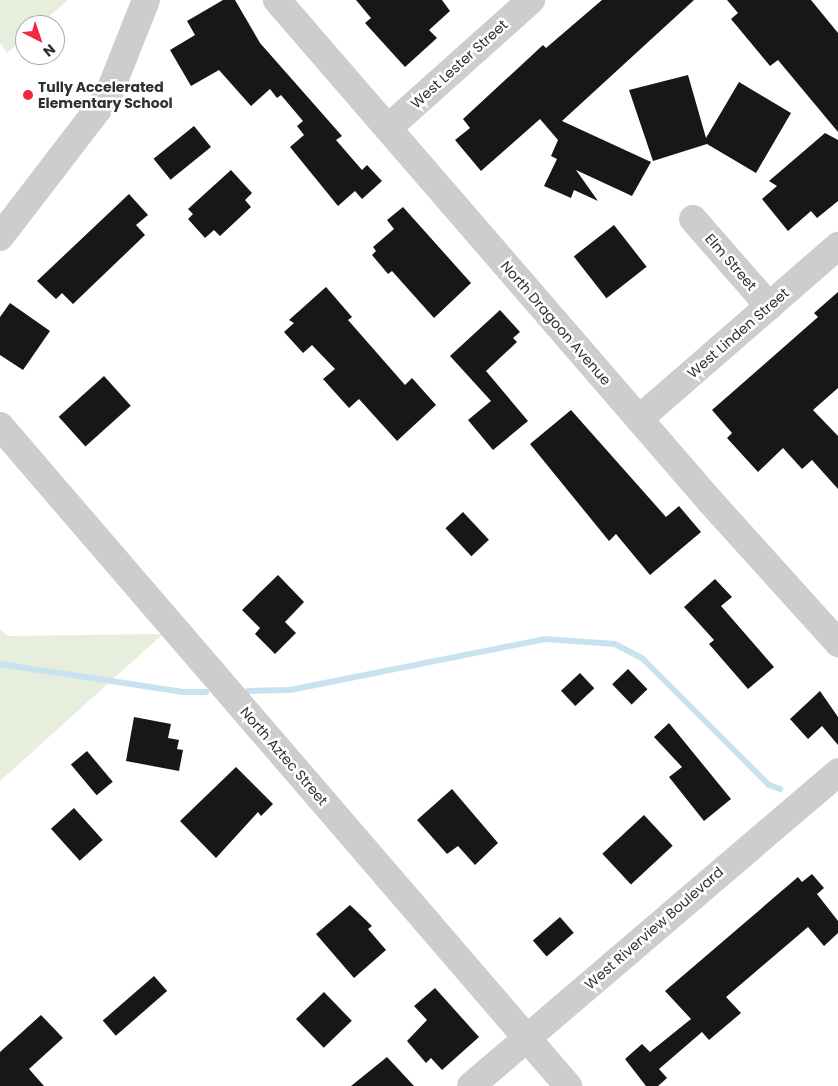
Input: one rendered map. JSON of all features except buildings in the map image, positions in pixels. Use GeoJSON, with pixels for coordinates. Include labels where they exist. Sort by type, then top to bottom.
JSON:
{"type":"FeatureCollection","features":[{"type":"Feature","properties":{"kind":"street"},"geometry":{"type":"LineString","coordinates":[[0,238],[108,96],[146,0]]}},
{"type":"Feature","properties":{"kind":"street","name":"North Dragoon Avenue"},"geometry":{"type":"LineString","coordinates":[[277,0],[639,419],[838,644]]}},
{"type":"Feature","properties":{"kind":"street","name":"West Lester Street"},"geometry":{"type":"LineString","coordinates":[[388,128],[514,5]]}},
{"type":"Feature","properties":{"kind":"street","name":"Elm Street"},"geometry":{"type":"LineString","coordinates":[[693,219],[769,306]]}},
{"type":"Feature","properties":{"kind":"street","name":"West Linden Street"},"geometry":{"type":"LineString","coordinates":[[639,419],[838,246]]}},
{"type":"Feature","properties":{"kind":"street","name":"North Aztec Street"},"geometry":{"type":"LineString","coordinates":[[0,426],[568,1086]]}},
{"type":"Feature","properties":{"kind":"street","name":"West Riverview Boulevard"},"geometry":{"type":"LineString","coordinates":[[470,1086],[838,772]]}},
{"type":"Feature","properties":{"kind":"green space"},"geometry":{"type":"Polygon","coordinates":[[[0,0],[68,0],[51,15],[15,15],[15,46],[7,53],[0,43],[0,0]]]}},
{"type":"Feature","properties":{"kind":"green space"},"geometry":{"type":"Polygon","coordinates":[[[0,630],[9,636],[163,634],[0,781],[0,630]]]}},
{"type":"Feature","properties":{"kind":"waterway"},"geometry":{"type":"LineString","coordinates":[[248,691],[290,690],[545,639],[615,644],[643,659],[769,785],[780,789]]}},
{"type":"Feature","properties":{"kind":"waterway"},"geometry":{"type":"LineString","coordinates":[[0,664],[183,692],[206,692]]}},
{"type":"Feature","properties":{"kind":"place","name":"Tully Accelerated Elementary School"},"geometry":{"type":"Point","coordinates":[28,95]}}]}
